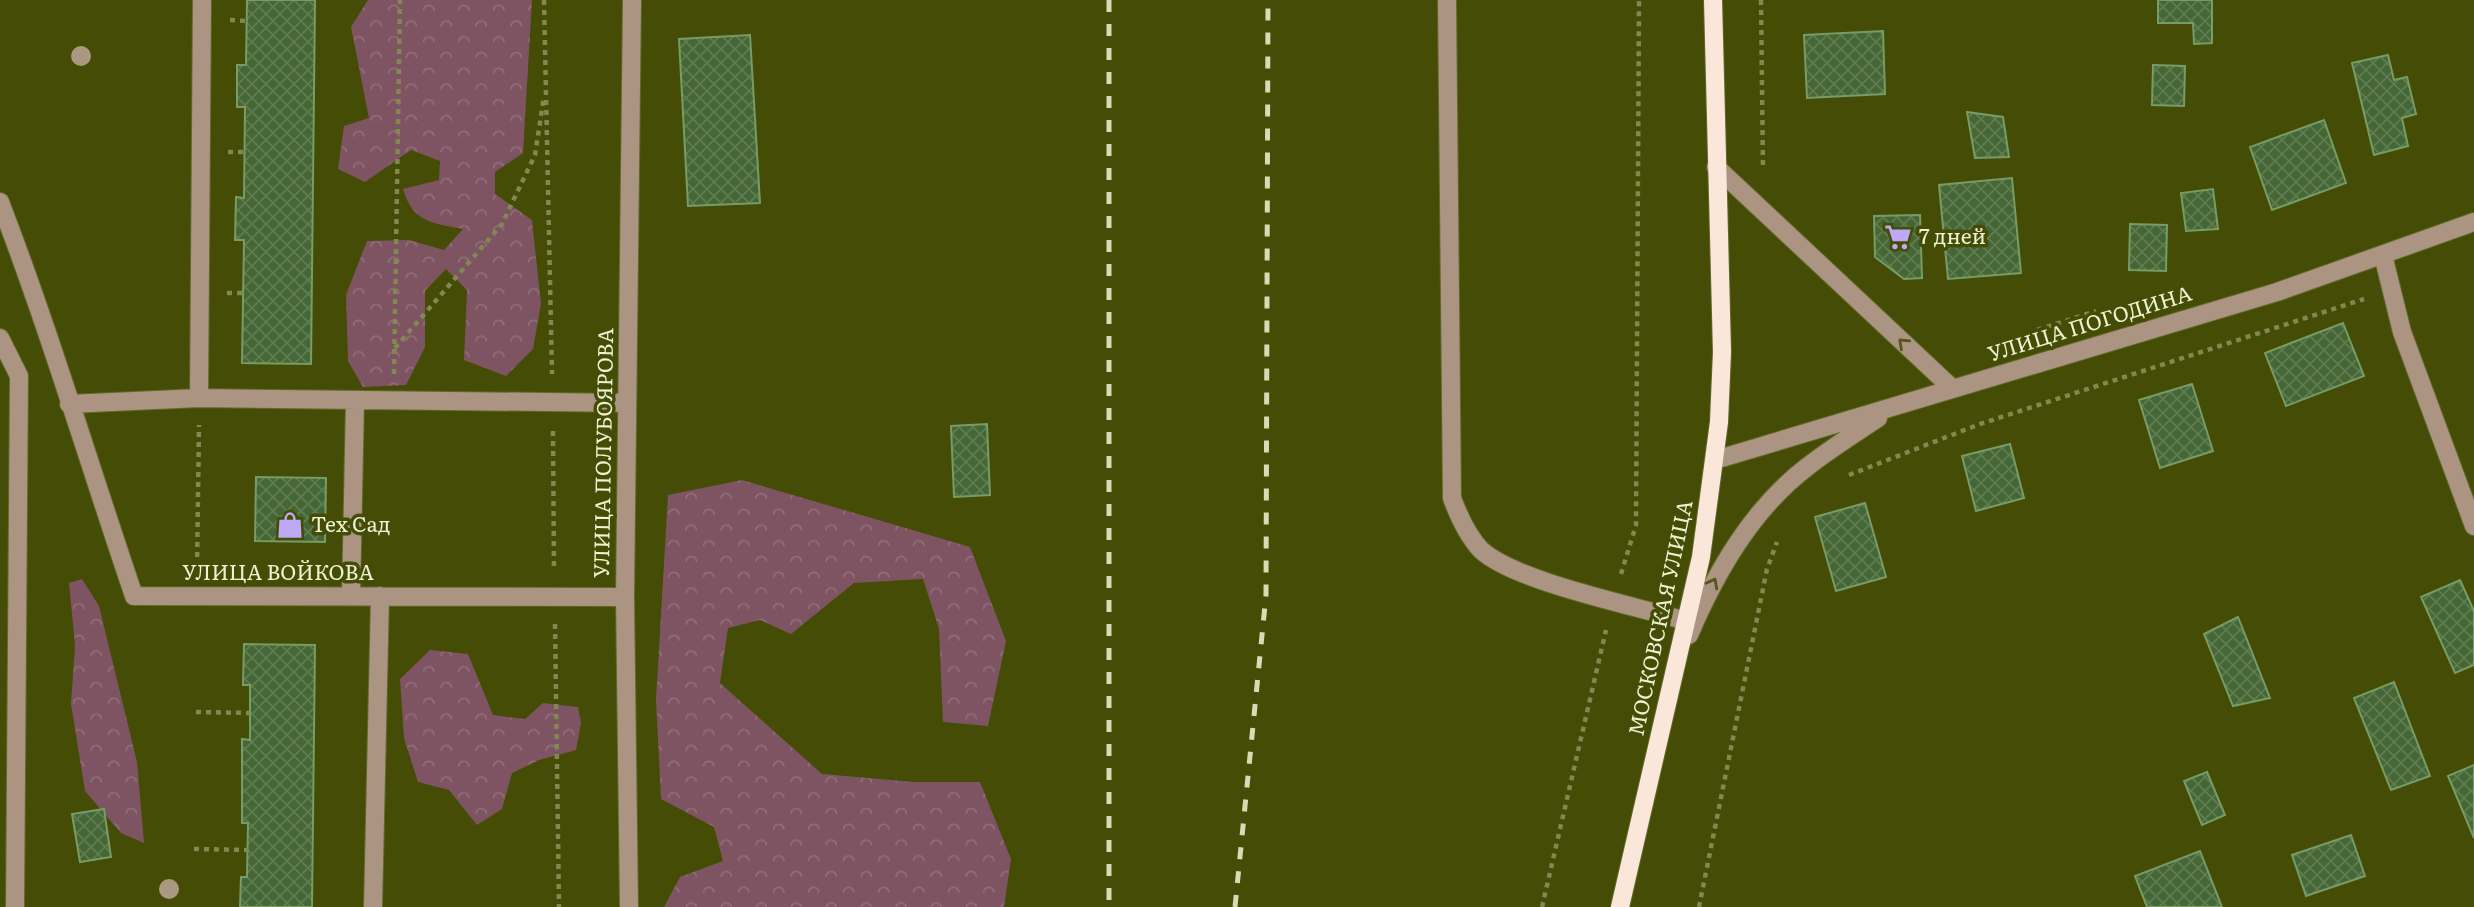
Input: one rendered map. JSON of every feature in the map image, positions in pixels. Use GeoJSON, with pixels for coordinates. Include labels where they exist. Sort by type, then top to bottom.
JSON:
{"type":"FeatureCollection","features":[{"type":"Feature","properties":{"kind":"main road","name":"МОСКОВСКАЯ УЛИЦА"},"geometry":{"type":"LineString","coordinates":[[1620,907],[1701,557],[1715,460],[1722,352],[1713,0]]}},
{"type":"Feature","properties":{"kind":"street"},"geometry":{"type":"LineString","coordinates":[[199,398],[202,0]]}},
{"type":"Feature","properties":{"kind":"street","name":"УЛИЦА ПОЛУБОЯРОВА"},"geometry":{"type":"LineString","coordinates":[[629,907],[625,597],[632,0]]}},
{"type":"Feature","properties":{"kind":"street"},"geometry":{"type":"LineString","coordinates":[[1447,0],[1452,498],[1461,522],[1482,550],[1502,563],[1557,585],[1686,621]]}},
{"type":"Feature","properties":{"kind":"street"},"geometry":{"type":"LineString","coordinates":[[1716,167],[1953,389]]}},
{"type":"Feature","properties":{"kind":"street","name":"УЛИЦА ВОЙКОВА"},"geometry":{"type":"LineString","coordinates":[[0,202],[44,316],[69,404],[134,596],[625,597]]}},
{"type":"Feature","properties":{"kind":"street","name":"УЛИЦА ПОГОДИНА"},"geometry":{"type":"LineString","coordinates":[[1715,460],[2277,292],[2474,222]]}},
{"type":"Feature","properties":{"kind":"street"},"geometry":{"type":"LineString","coordinates":[[2383,255],[2402,332],[2474,526]]}},
{"type":"Feature","properties":{"kind":"street"},"geometry":{"type":"LineString","coordinates":[[0,338],[19,376],[8,784],[15,907]]}},
{"type":"Feature","properties":{"kind":"street"},"geometry":{"type":"LineString","coordinates":[[69,404],[199,398],[627,403]]}},
{"type":"Feature","properties":{"kind":"street"},"geometry":{"type":"LineString","coordinates":[[351,596],[355,400]]}},
{"type":"Feature","properties":{"kind":"street"},"geometry":{"type":"LineString","coordinates":[[1675,667],[1714,580],[1762,512],[1807,467],[1889,410]]}},
{"type":"Feature","properties":{"kind":"street"},"geometry":{"type":"LineString","coordinates":[[373,907],[380,596]]}},
{"type":"Feature","properties":{"kind":"path"},"geometry":{"type":"LineString","coordinates":[[393,400],[400,0]]}},
{"type":"Feature","properties":{"kind":"path"},"geometry":{"type":"LineString","coordinates":[[544,0],[559,907]]}},
{"type":"Feature","properties":{"kind":"path"},"geometry":{"type":"LineString","coordinates":[[1542,907],[1613,600],[1636,525],[1639,0]]}},
{"type":"Feature","properties":{"kind":"path"},"geometry":{"type":"LineString","coordinates":[[1761,0],[1763,174]]}},
{"type":"Feature","properties":{"kind":"path"},"geometry":{"type":"LineString","coordinates":[[394,348],[502,224],[535,155],[546,82]]}},
{"type":"Feature","properties":{"kind":"path"},"geometry":{"type":"LineString","coordinates":[[1844,477],[1980,424],[2392,290]]}},
{"type":"Feature","properties":{"kind":"path"},"geometry":{"type":"LineString","coordinates":[[2024,334],[2096,311]]}},
{"type":"Feature","properties":{"kind":"path"},"geometry":{"type":"LineString","coordinates":[[197,595],[199,398]]}},
{"type":"Feature","properties":{"kind":"path"},"geometry":{"type":"LineString","coordinates":[[1699,907],[1768,569],[1778,540]]}},
{"type":"Feature","properties":{"kind":"path"},"geometry":{"type":"LineString","coordinates":[[196,712],[250,713]]}},
{"type":"Feature","properties":{"kind":"path"},"geometry":{"type":"LineString","coordinates":[[194,849],[248,850]]}},
{"type":"Feature","properties":{"kind":"green space"},"geometry":{"type":"Polygon","coordinates":[[[368,0],[532,0],[523,153],[495,172],[495,194],[532,220],[541,304],[533,349],[506,376],[464,360],[467,290],[446,269],[425,291],[425,347],[406,385],[363,387],[348,361],[346,295],[367,241],[409,240],[444,250],[463,229],[433,223],[418,215],[412,209],[403,189],[439,180],[440,161],[411,150],[365,182],[338,169],[344,126],[369,118],[351,27],[368,0]]]}},
{"type":"Feature","properties":{"kind":"green space"},"geometry":{"type":"Polygon","coordinates":[[[742,480],[970,547],[1006,641],[988,726],[943,722],[939,629],[923,579],[854,583],[791,634],[760,620],[728,628],[720,683],[822,774],[914,782],[980,782],[1011,859],[1004,907],[664,907],[680,877],[723,861],[714,827],[661,799],[656,700],[668,495],[742,480]]]}},
{"type":"Feature","properties":{"kind":"green space"},"geometry":{"type":"Polygon","coordinates":[[[82,579],[99,606],[137,762],[144,843],[121,833],[85,791],[71,704],[75,645],[69,583],[82,579]]]}},
{"type":"Feature","properties":{"kind":"green space"},"geometry":{"type":"Polygon","coordinates":[[[430,650],[468,654],[493,715],[525,719],[543,703],[578,707],[581,723],[576,750],[539,760],[512,773],[502,809],[477,825],[449,790],[418,782],[404,738],[400,679],[430,650]]]}},
{"type":"Feature","properties":{"kind":"building"},"geometry":{"type":"Polygon","coordinates":[[[247,0],[315,0],[311,364],[242,363],[244,240],[235,240],[236,197],[244,198],[245,107],[237,107],[237,65],[246,65],[247,0]]]}},
{"type":"Feature","properties":{"kind":"building"},"geometry":{"type":"Polygon","coordinates":[[[2158,0],[2212,0],[2212,43],[2194,44],[2193,23],[2158,23],[2158,0]]]}},
{"type":"Feature","properties":{"kind":"building"},"geometry":{"type":"Polygon","coordinates":[[[1883,31],[1885,94],[1807,98],[1804,35],[1883,31]]]}},
{"type":"Feature","properties":{"kind":"building"},"geometry":{"type":"Polygon","coordinates":[[[750,35],[760,203],[688,206],[679,39],[750,35]]]}},
{"type":"Feature","properties":{"kind":"building"},"geometry":{"type":"Polygon","coordinates":[[[2388,55],[2394,80],[2407,77],[2416,114],[2402,118],[2408,146],[2374,155],[2352,63],[2388,55]]]}},
{"type":"Feature","properties":{"kind":"building"},"geometry":{"type":"Polygon","coordinates":[[[2153,65],[2185,66],[2184,106],[2152,105],[2153,65]]]}},
{"type":"Feature","properties":{"kind":"building"},"geometry":{"type":"Polygon","coordinates":[[[1967,112],[2003,117],[2009,157],[1975,158],[1967,112]]]}},
{"type":"Feature","properties":{"kind":"building"},"geometry":{"type":"Polygon","coordinates":[[[2324,120],[2346,183],[2272,210],[2250,147],[2324,120]]]}},
{"type":"Feature","properties":{"kind":"building"},"geometry":{"type":"Polygon","coordinates":[[[2012,178],[2021,273],[1948,279],[1939,185],[2012,178]]]}},
{"type":"Feature","properties":{"kind":"building"},"geometry":{"type":"Polygon","coordinates":[[[2213,189],[2218,229],[2186,231],[2181,193],[2213,189]]]}},
{"type":"Feature","properties":{"kind":"building","name":"7 дней"},"geometry":{"type":"Polygon","coordinates":[[[1920,215],[1922,278],[1904,279],[1875,257],[1874,216],[1920,215]]]}},
{"type":"Feature","properties":{"kind":"building"},"geometry":{"type":"Polygon","coordinates":[[[2130,224],[2167,225],[2166,271],[2129,270],[2130,224]]]}},
{"type":"Feature","properties":{"kind":"building"},"geometry":{"type":"Polygon","coordinates":[[[2343,323],[2364,376],[2286,406],[2265,353],[2343,323]]]}},
{"type":"Feature","properties":{"kind":"building"},"geometry":{"type":"Polygon","coordinates":[[[2192,384],[2213,451],[2160,468],[2139,400],[2192,384]]]}},
{"type":"Feature","properties":{"kind":"building"},"geometry":{"type":"Polygon","coordinates":[[[987,424],[990,495],[954,497],[951,426],[987,424]]]}},
{"type":"Feature","properties":{"kind":"building"},"geometry":{"type":"Polygon","coordinates":[[[2010,444],[2024,498],[1976,511],[1962,456],[2010,444]]]}},
{"type":"Feature","properties":{"kind":"building","name":"Тех Сад"},"geometry":{"type":"Polygon","coordinates":[[[256,477],[326,478],[325,542],[255,541],[256,477]]]}},
{"type":"Feature","properties":{"kind":"building"},"geometry":{"type":"Polygon","coordinates":[[[1865,503],[1886,577],[1836,591],[1815,517],[1865,503]]]}},
{"type":"Feature","properties":{"kind":"building"},"geometry":{"type":"Polygon","coordinates":[[[2460,580],[2474,611],[2474,665],[2455,673],[2421,597],[2460,580]]]}},
{"type":"Feature","properties":{"kind":"building"},"geometry":{"type":"Polygon","coordinates":[[[2238,617],[2270,698],[2233,706],[2204,634],[2238,617]]]}},
{"type":"Feature","properties":{"kind":"building"},"geometry":{"type":"Polygon","coordinates":[[[244,644],[315,645],[312,907],[240,907],[241,877],[247,877],[248,823],[242,823],[242,739],[250,740],[250,685],[243,685],[244,644]]]}},
{"type":"Feature","properties":{"kind":"building"},"geometry":{"type":"Polygon","coordinates":[[[2394,682],[2430,776],[2391,790],[2354,698],[2394,682]]]}},
{"type":"Feature","properties":{"kind":"building"},"geometry":{"type":"Polygon","coordinates":[[[2474,765],[2474,838],[2448,776],[2474,765]]]}},
{"type":"Feature","properties":{"kind":"building"},"geometry":{"type":"Polygon","coordinates":[[[2207,772],[2225,815],[2202,825],[2184,781],[2207,772]]]}},
{"type":"Feature","properties":{"kind":"building"},"geometry":{"type":"Polygon","coordinates":[[[104,809],[111,857],[80,862],[72,814],[104,809]]]}},
{"type":"Feature","properties":{"kind":"building"},"geometry":{"type":"Polygon","coordinates":[[[2351,835],[2365,876],[2306,896],[2292,855],[2351,835]]]}},
{"type":"Feature","properties":{"kind":"building"},"geometry":{"type":"Polygon","coordinates":[[[2200,851],[2222,907],[2147,907],[2135,876],[2200,851]]]}},
{"type":"Feature","properties":{"kind":"railway"},"geometry":{"type":"LineString","coordinates":[[1109,0],[1109,907]]}},
{"type":"Feature","properties":{"kind":"railway"},"geometry":{"type":"LineString","coordinates":[[1235,907],[1266,595],[1268,0]]}},
{"type":"Feature","properties":{"kind":"place","name":"7 дней"},"geometry":{"type":"Point","coordinates":[1898,237]}},
{"type":"Feature","properties":{"kind":"place","name":"Тех Сад"},"geometry":{"type":"Point","coordinates":[290,525]}}]}
